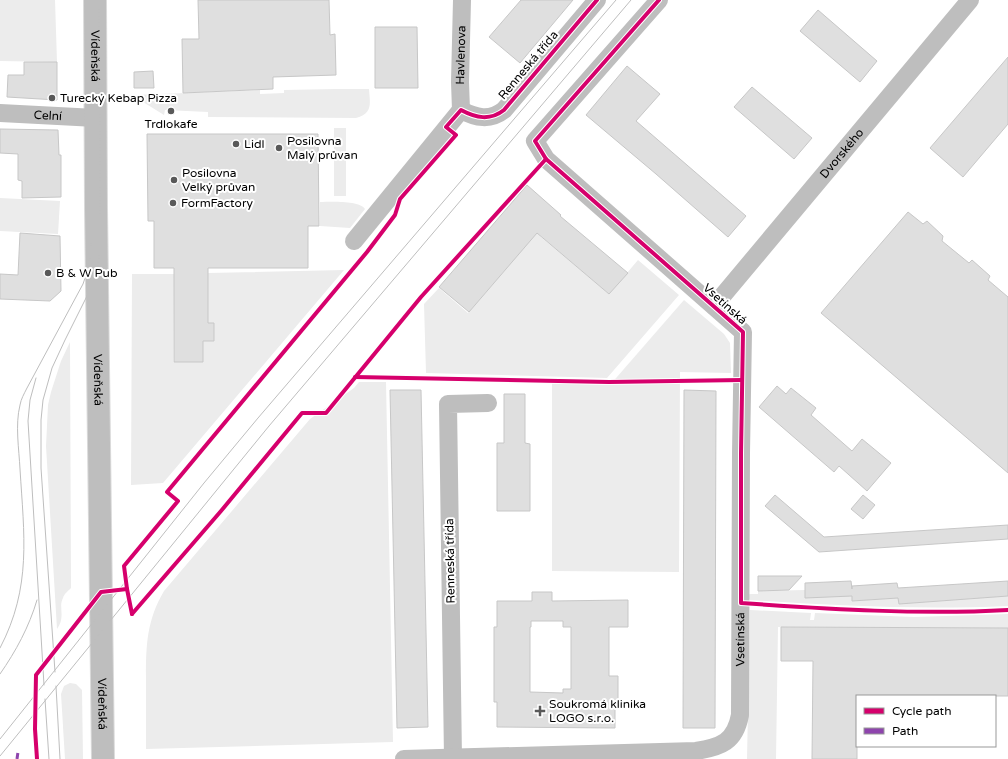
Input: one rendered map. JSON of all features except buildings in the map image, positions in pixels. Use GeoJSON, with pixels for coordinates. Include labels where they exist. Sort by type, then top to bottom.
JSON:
{"type":"FeatureCollection","features":[{"type":"Feature","properties":{"kind":"main road","name":"Vídeňská"},"geometry":{"type":"LineString","coordinates":[[95,0],[103,759]]}},
{"type":"Feature","properties":{"kind":"street","name":"Havlenova"},"geometry":{"type":"LineString","coordinates":[[461,110],[460,82],[462,0]]}},
{"type":"Feature","properties":{"kind":"street","name":"Renneská třída"},"geometry":{"type":"LineString","coordinates":[[461,110],[469,114],[491,117],[504,110],[597,0]]}},
{"type":"Feature","properties":{"kind":"street","name":"Vsetínská"},"geometry":{"type":"LineString","coordinates":[[404,759],[624,756],[696,751],[714,748],[728,740],[738,724],[740,715],[743,332],[546,158],[535,140],[659,0]]}},
{"type":"Feature","properties":{"kind":"street","name":"Dvorského"},"geometry":{"type":"LineString","coordinates":[[714,306],[970,0]]}},
{"type":"Feature","properties":{"kind":"street"},"geometry":{"type":"LineString","coordinates":[[354,241],[461,110]]}},
{"type":"Feature","properties":{"kind":"street","name":"Celní"},"geometry":{"type":"LineString","coordinates":[[0,113],[96,118]]}},
{"type":"Feature","properties":{"kind":"street","name":"Renneská třída"},"geometry":{"type":"LineString","coordinates":[[452,758],[448,404],[488,404]]}},
{"type":"Feature","properties":{"kind":"shaded area"},"geometry":{"type":"Polygon","coordinates":[[[0,0],[55,0],[57,62],[0,61],[0,0]]]}},
{"type":"Feature","properties":{"kind":"shaded area"},"geometry":{"type":"Polygon","coordinates":[[[369,89],[370,103],[368,111],[356,118],[208,117],[208,112],[165,110],[164,115],[134,95],[260,90],[260,94],[284,93],[284,90],[369,89]]]}},
{"type":"Feature","properties":{"kind":"shaded area"},"geometry":{"type":"Polygon","coordinates":[[[334,128],[346,128],[346,196],[334,196],[334,128]]]}},
{"type":"Feature","properties":{"kind":"shaded area"},"geometry":{"type":"Polygon","coordinates":[[[0,198],[60,201],[58,234],[0,231],[0,198]]]}},
{"type":"Feature","properties":{"kind":"shaded area"},"geometry":{"type":"Polygon","coordinates":[[[320,202],[351,203],[362,206],[365,209],[350,228],[320,226],[320,202]]]}},
{"type":"Feature","properties":{"kind":"shaded area"},"geometry":{"type":"Polygon","coordinates":[[[538,231],[541,237],[609,294],[638,260],[679,295],[607,378],[426,373],[424,304],[439,288],[468,313],[538,231]]]}},
{"type":"Feature","properties":{"kind":"shaded area"},"geometry":{"type":"Polygon","coordinates":[[[344,270],[163,483],[131,485],[132,274],[174,274],[173,362],[202,362],[202,341],[213,340],[213,323],[202,323],[208,273],[344,270]]]}},
{"type":"Feature","properties":{"kind":"shaded area"},"geometry":{"type":"Polygon","coordinates":[[[684,300],[724,334],[730,343],[731,373],[680,372],[679,572],[552,571],[552,383],[610,385],[684,300]]]}},
{"type":"Feature","properties":{"kind":"shaded area"},"geometry":{"type":"Polygon","coordinates":[[[70,342],[71,588],[64,595],[61,605],[62,616],[57,629],[46,446],[48,405],[51,392],[61,361],[70,342]]]}},
{"type":"Feature","properties":{"kind":"shaded area"},"geometry":{"type":"Polygon","coordinates":[[[359,382],[386,382],[393,742],[146,749],[146,661],[148,638],[153,614],[164,591],[310,419],[354,388],[359,382]]]}},
{"type":"Feature","properties":{"kind":"shaded area"},"geometry":{"type":"Polygon","coordinates":[[[805,590],[852,596],[852,601],[898,598],[899,603],[1008,596],[1008,606],[944,608],[847,606],[750,600],[745,595],[758,594],[758,591],[805,590]]]}},
{"type":"Feature","properties":{"kind":"shaded area"},"geometry":{"type":"Polygon","coordinates":[[[750,610],[811,613],[810,620],[814,620],[815,613],[914,617],[1008,614],[1008,628],[778,627],[776,759],[747,759],[750,610]]]}},
{"type":"Feature","properties":{"kind":"shaded area"},"geometry":{"type":"Polygon","coordinates":[[[70,683],[76,684],[82,690],[83,759],[65,759],[61,694],[64,686],[70,683]]]}},
{"type":"Feature","properties":{"kind":"tram line"},"geometry":{"type":"LineString","coordinates":[[0,648],[10,626],[17,604],[24,560],[23,516],[18,445],[20,403],[83,284],[89,266],[91,240],[91,0]]}},
{"type":"Feature","properties":{"kind":"tram line"},"geometry":{"type":"LineString","coordinates":[[55,672],[41,468],[41,420],[43,400],[52,368],[87,296],[98,268],[100,220],[99,0]]}},
{"type":"Feature","properties":{"kind":"tram line"},"geometry":{"type":"LineString","coordinates":[[0,739],[204,483],[258,418],[616,0]]}},
{"type":"Feature","properties":{"kind":"tram line"},"geometry":{"type":"LineString","coordinates":[[0,756],[269,426],[631,0]]}},
{"type":"Feature","properties":{"kind":"tram line"},"geometry":{"type":"LineString","coordinates":[[36,378],[30,400],[28,421],[44,685]]}},
{"type":"Feature","properties":{"kind":"tram line"},"geometry":{"type":"LineString","coordinates":[[0,674],[22,638],[37,600]]}},
{"type":"Feature","properties":{"kind":"tram line"},"geometry":{"type":"LineString","coordinates":[[56,686],[60,759]]}},
{"type":"Feature","properties":{"kind":"tram line"},"geometry":{"type":"LineString","coordinates":[[45,699],[49,759]]}},
{"type":"Feature","properties":{"kind":"marked path"},"geometry":{"type":"LineString","coordinates":[[17,759],[18,752]]}},
{"type":"Feature","properties":{"kind":"cycle path"},"geometry":{"type":"LineString","coordinates":[[132,614],[124,566],[178,501],[167,492],[367,252],[395,215],[400,199],[456,135],[446,127],[461,110],[472,115],[483,117],[493,116],[504,110],[597,0]]}},
{"type":"Feature","properties":{"kind":"cycle path"},"geometry":{"type":"LineString","coordinates":[[659,0],[535,141],[546,159],[743,332],[741,603],[908,612],[1008,610]]}},
{"type":"Feature","properties":{"kind":"cycle path"},"geometry":{"type":"LineString","coordinates":[[132,614],[221,511],[302,413],[326,413],[421,297],[546,159]]}},
{"type":"Feature","properties":{"kind":"cycle path"},"geometry":{"type":"LineString","coordinates":[[355,377],[609,382],[742,380]]}},
{"type":"Feature","properties":{"kind":"cycle path"},"geometry":{"type":"LineString","coordinates":[[37,759],[35,729],[36,675],[101,592],[127,589]]}},
{"type":"Feature","properties":{"kind":"place","name":"Turecký Kebap Pizza"},"geometry":{"type":"Point","coordinates":[52,98]}},
{"type":"Feature","properties":{"kind":"place","name":"Trdlokafe"},"geometry":{"type":"Point","coordinates":[171,111]}},
{"type":"Feature","properties":{"kind":"place","name":"Lidl"},"geometry":{"type":"Point","coordinates":[236,144]}},
{"type":"Feature","properties":{"kind":"place","name":"Posilovna Malý průvan"},"geometry":{"type":"Point","coordinates":[279,148]}},
{"type":"Feature","properties":{"kind":"place","name":"Posilovna Velký průvan"},"geometry":{"type":"Point","coordinates":[174,180]}},
{"type":"Feature","properties":{"kind":"place","name":"FormFactory"},"geometry":{"type":"Point","coordinates":[173,203]}},
{"type":"Feature","properties":{"kind":"place","name":"B & W Pub"},"geometry":{"type":"Point","coordinates":[48,273]}},
{"type":"Feature","properties":{"kind":"place","name":"Soukromá klinika LOGO s.r.o."},"geometry":{"type":"Point","coordinates":[540,711]}}]}
